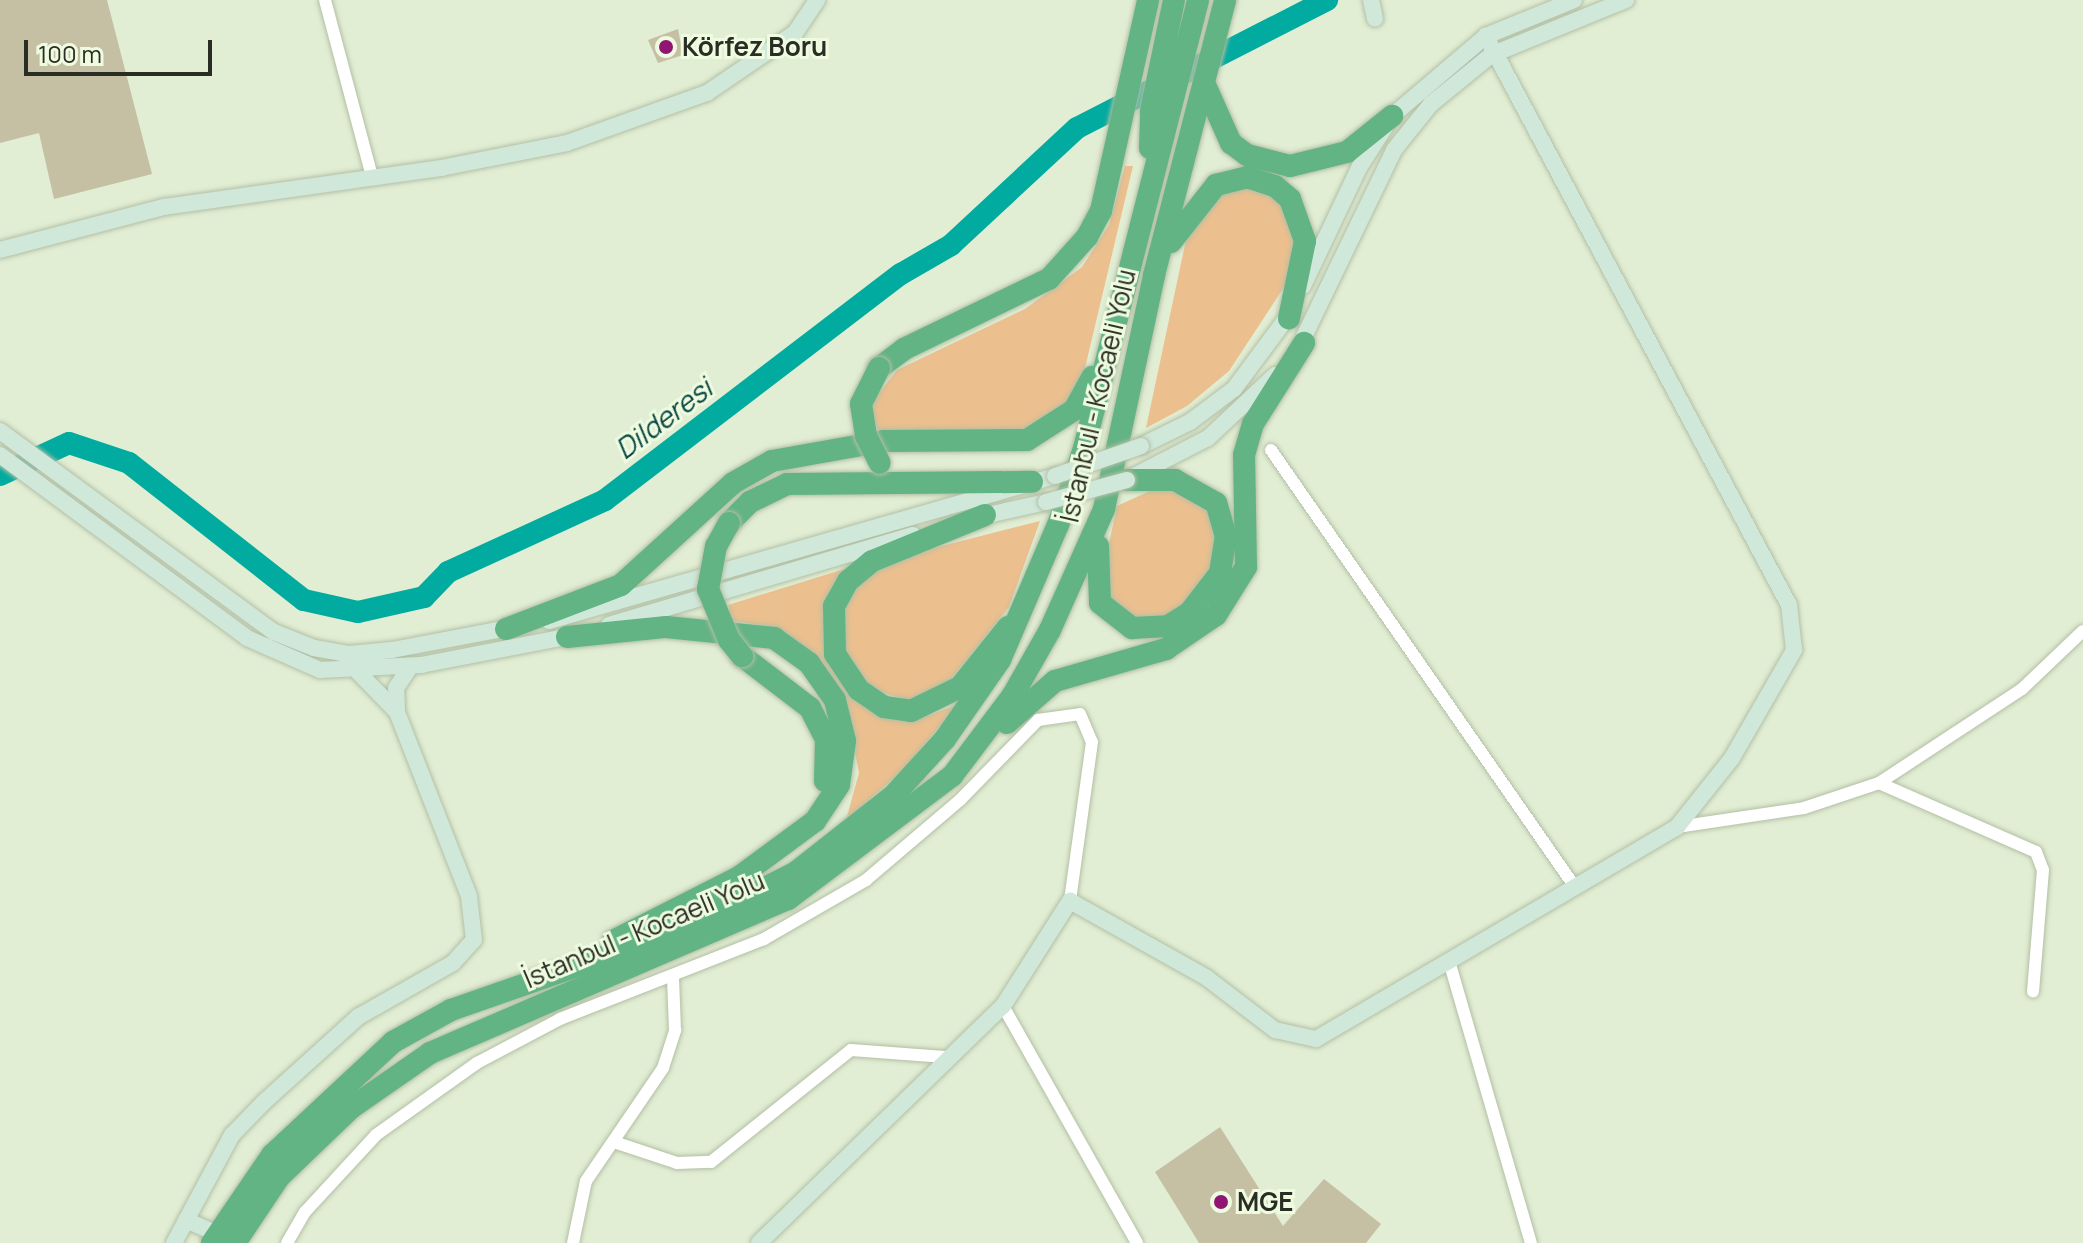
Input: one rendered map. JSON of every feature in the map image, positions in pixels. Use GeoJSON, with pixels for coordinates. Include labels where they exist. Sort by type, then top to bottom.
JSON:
{"type":"FeatureCollection","features":[{"type":"Feature","properties":{"kind":"highway"},"geometry":{"type":"LineString","coordinates":[[1139,47],[1141,0]]}},
{"type":"Feature","properties":{"kind":"highway"},"geometry":{"type":"LineString","coordinates":[[917,479],[880,463],[866,436],[861,404],[879,368],[904,349],[1049,279],[1087,237],[1109,176],[1148,0]]}},
{"type":"Feature","properties":{"kind":"highway"},"geometry":{"type":"LineString","coordinates":[[222,1240],[272,1155],[393,1042],[451,1010],[551,972],[681,930],[838,844],[945,739],[1000,660],[1027,605],[1084,448],[1149,182],[1174,0]]}},
{"type":"Feature","properties":{"kind":"highway"},"geometry":{"type":"LineString","coordinates":[[1158,117],[1190,32],[1198,0]]}},
{"type":"Feature","properties":{"kind":"highway","name":"İstanbul - Kocaeli Yolu"},"geometry":{"type":"LineString","coordinates":[[222,1240],[279,1177],[351,1108],[430,1053],[788,899],[952,776],[1035,656],[1080,573],[1104,509],[1154,275],[1224,4]]}},
{"type":"Feature","properties":{"kind":"highway"},"geometry":{"type":"LineString","coordinates":[[1204,84],[1231,143],[1247,155],[1290,166],[1347,152],[1392,116]]}},
{"type":"Feature","properties":{"kind":"highway"},"geometry":{"type":"LineString","coordinates":[[1154,275],[1200,199],[1231,178],[1263,179],[1290,199],[1305,241],[1289,318]]}},
{"type":"Feature","properties":{"kind":"highway"},"geometry":{"type":"LineString","coordinates":[[506,629],[621,585],[733,483],[772,461],[884,441],[1027,440],[1074,410],[1109,340]]}},
{"type":"Feature","properties":{"kind":"highway"},"geometry":{"type":"LineString","coordinates":[[952,776],[1055,681],[1166,649],[1216,615],[1246,567],[1250,518],[1244,455],[1253,424],[1304,343]]}},
{"type":"Feature","properties":{"kind":"highway"},"geometry":{"type":"LineString","coordinates":[[758,864],[814,806],[829,757],[810,708],[742,656],[729,640],[708,589],[716,546],[729,523],[750,502],[787,484],[917,479],[1032,482]]}},
{"type":"Feature","properties":{"kind":"highway"},"geometry":{"type":"LineString","coordinates":[[1104,509],[1095,571],[1109,615],[1147,631],[1190,612],[1220,573],[1224,519],[1216,503],[1193,485],[1127,480]]}},
{"type":"Feature","properties":{"kind":"highway"},"geometry":{"type":"LineString","coordinates":[[985,515],[872,561],[848,581],[834,606],[835,654],[859,690],[884,707],[911,711],[960,687],[1027,605]]}},
{"type":"Feature","properties":{"kind":"highway"},"geometry":{"type":"LineString","coordinates":[[551,972],[758,864],[815,821],[839,785],[845,741],[835,700],[809,663],[774,638],[744,631],[666,627],[567,637]]}},
{"type":"Feature","properties":{"kind":"main road"},"geometry":{"type":"LineString","coordinates":[[0,250],[164,207],[372,177],[567,143],[707,93],[795,33],[817,0]]}},
{"type":"Feature","properties":{"kind":"main road"},"geometry":{"type":"LineString","coordinates":[[1371,0],[1375,19]]}},
{"type":"Feature","properties":{"kind":"main road"},"geometry":{"type":"LineString","coordinates":[[0,431],[90,494],[274,632],[314,648],[349,654],[392,650],[590,613],[1055,476],[1141,446],[1190,422],[1234,389],[1289,318],[1359,168],[1392,116],[1486,36],[1574,0]]}},
{"type":"Feature","properties":{"kind":"main road"},"geometry":{"type":"LineString","coordinates":[[0,455],[50,489],[247,638],[320,670],[358,672],[410,667],[567,637],[985,515],[1127,480],[1208,438],[1304,343],[1394,150],[1431,104],[1491,55],[1626,0]]}},
{"type":"Feature","properties":{"kind":"main road"},"geometry":{"type":"LineString","coordinates":[[759,1243],[945,1057],[1003,1006],[1070,901],[1207,978],[1275,1030],[1316,1039],[1677,827],[1732,758],[1794,650],[1789,605],[1491,55],[1486,36]]}},
{"type":"Feature","properties":{"kind":"main road"},"geometry":{"type":"LineString","coordinates":[[174,1243],[232,1135],[303,1064],[358,1017],[453,963],[474,940],[469,896],[397,712],[396,688],[410,667]]}},
{"type":"Feature","properties":{"kind":"main road"},"geometry":{"type":"LineString","coordinates":[[358,672],[397,712]]}},
{"type":"Feature","properties":{"kind":"main road"},"geometry":{"type":"LineString","coordinates":[[186,1220],[222,1240]]}},
{"type":"Feature","properties":{"kind":"street"},"geometry":{"type":"LineString","coordinates":[[325,0],[372,177]]}},
{"type":"Feature","properties":{"kind":"street"},"geometry":{"type":"LineString","coordinates":[[1271,450],[1575,887]]}},
{"type":"Feature","properties":{"kind":"street"},"geometry":{"type":"LineString","coordinates":[[1677,827],[1804,808],[1879,783],[2022,689],[2083,631]]}},
{"type":"Feature","properties":{"kind":"street"},"geometry":{"type":"LineString","coordinates":[[287,1243],[305,1212],[376,1135],[477,1063],[560,1019],[673,978],[764,939],[866,880],[960,800],[1038,720],[1080,714],[1092,742],[1070,901]]}},
{"type":"Feature","properties":{"kind":"street"},"geometry":{"type":"LineString","coordinates":[[1879,783],[2036,852],[2043,870],[2033,992]]}},
{"type":"Feature","properties":{"kind":"street"},"geometry":{"type":"LineString","coordinates":[[1449,961],[1531,1243]]}},
{"type":"Feature","properties":{"kind":"street"},"geometry":{"type":"LineString","coordinates":[[573,1243],[586,1181],[617,1143],[663,1068],[675,1030],[673,978]]}},
{"type":"Feature","properties":{"kind":"street"},"geometry":{"type":"LineString","coordinates":[[1003,1006],[1137,1243]]}},
{"type":"Feature","properties":{"kind":"street"},"geometry":{"type":"LineString","coordinates":[[617,1143],[677,1163],[711,1162],[851,1050],[945,1057]]}},
{"type":"Feature","properties":{"kind":"shaded area"},"geometry":{"type":"Polygon","coordinates":[[[1125,166],[1133,166],[1085,368],[1071,401],[1033,431],[880,435],[872,414],[875,398],[897,370],[1025,309],[1082,267],[1109,225],[1125,166]]]}},
{"type":"Feature","properties":{"kind":"shaded area"},"geometry":{"type":"Polygon","coordinates":[[[1245,183],[1278,195],[1299,239],[1288,281],[1229,371],[1187,406],[1146,428],[1186,240],[1214,197],[1245,183]]]}},
{"type":"Feature","properties":{"kind":"shaded area"},"geometry":{"type":"Polygon","coordinates":[[[1175,488],[1208,503],[1220,527],[1214,568],[1179,609],[1146,624],[1110,603],[1104,567],[1117,506],[1152,490],[1175,488]]]}},
{"type":"Feature","properties":{"kind":"shaded area"},"geometry":{"type":"Polygon","coordinates":[[[1040,521],[1009,607],[948,683],[915,702],[867,688],[843,656],[845,606],[859,586],[878,568],[930,549],[1040,521]]]}},
{"type":"Feature","properties":{"kind":"shaded area"},"geometry":{"type":"Polygon","coordinates":[[[854,566],[826,618],[880,715],[914,721],[959,704],[900,773],[846,820],[859,773],[846,705],[803,645],[774,627],[732,621],[728,605],[854,566]]]}},
{"type":"Feature","properties":{"kind":"building"},"geometry":{"type":"Polygon","coordinates":[[[0,0],[107,0],[152,174],[54,199],[39,133],[0,143],[0,0]]]}},
{"type":"Feature","properties":{"kind":"building","name":"Körfez Boru"},"geometry":{"type":"Polygon","coordinates":[[[678,29],[683,55],[658,63],[648,40],[678,29]]]}},
{"type":"Feature","properties":{"kind":"building","name":"MGE"},"geometry":{"type":"Polygon","coordinates":[[[1220,1127],[1283,1226],[1324,1179],[1381,1224],[1366,1243],[1199,1243],[1155,1172],[1220,1127]]]}},
{"type":"Feature","properties":{"kind":"waterway","name":"Dilderesi"},"geometry":{"type":"LineString","coordinates":[[0,475],[69,443],[129,463],[304,600],[358,612],[424,597],[448,572],[605,500],[901,274],[951,245],[1077,128],[1327,0]]}},
{"type":"Feature","properties":{"kind":"place","name":"Körfez Boru"},"geometry":{"type":"Point","coordinates":[666,47]}},
{"type":"Feature","properties":{"kind":"place","name":"MGE"},"geometry":{"type":"Point","coordinates":[1221,1202]}}]}
